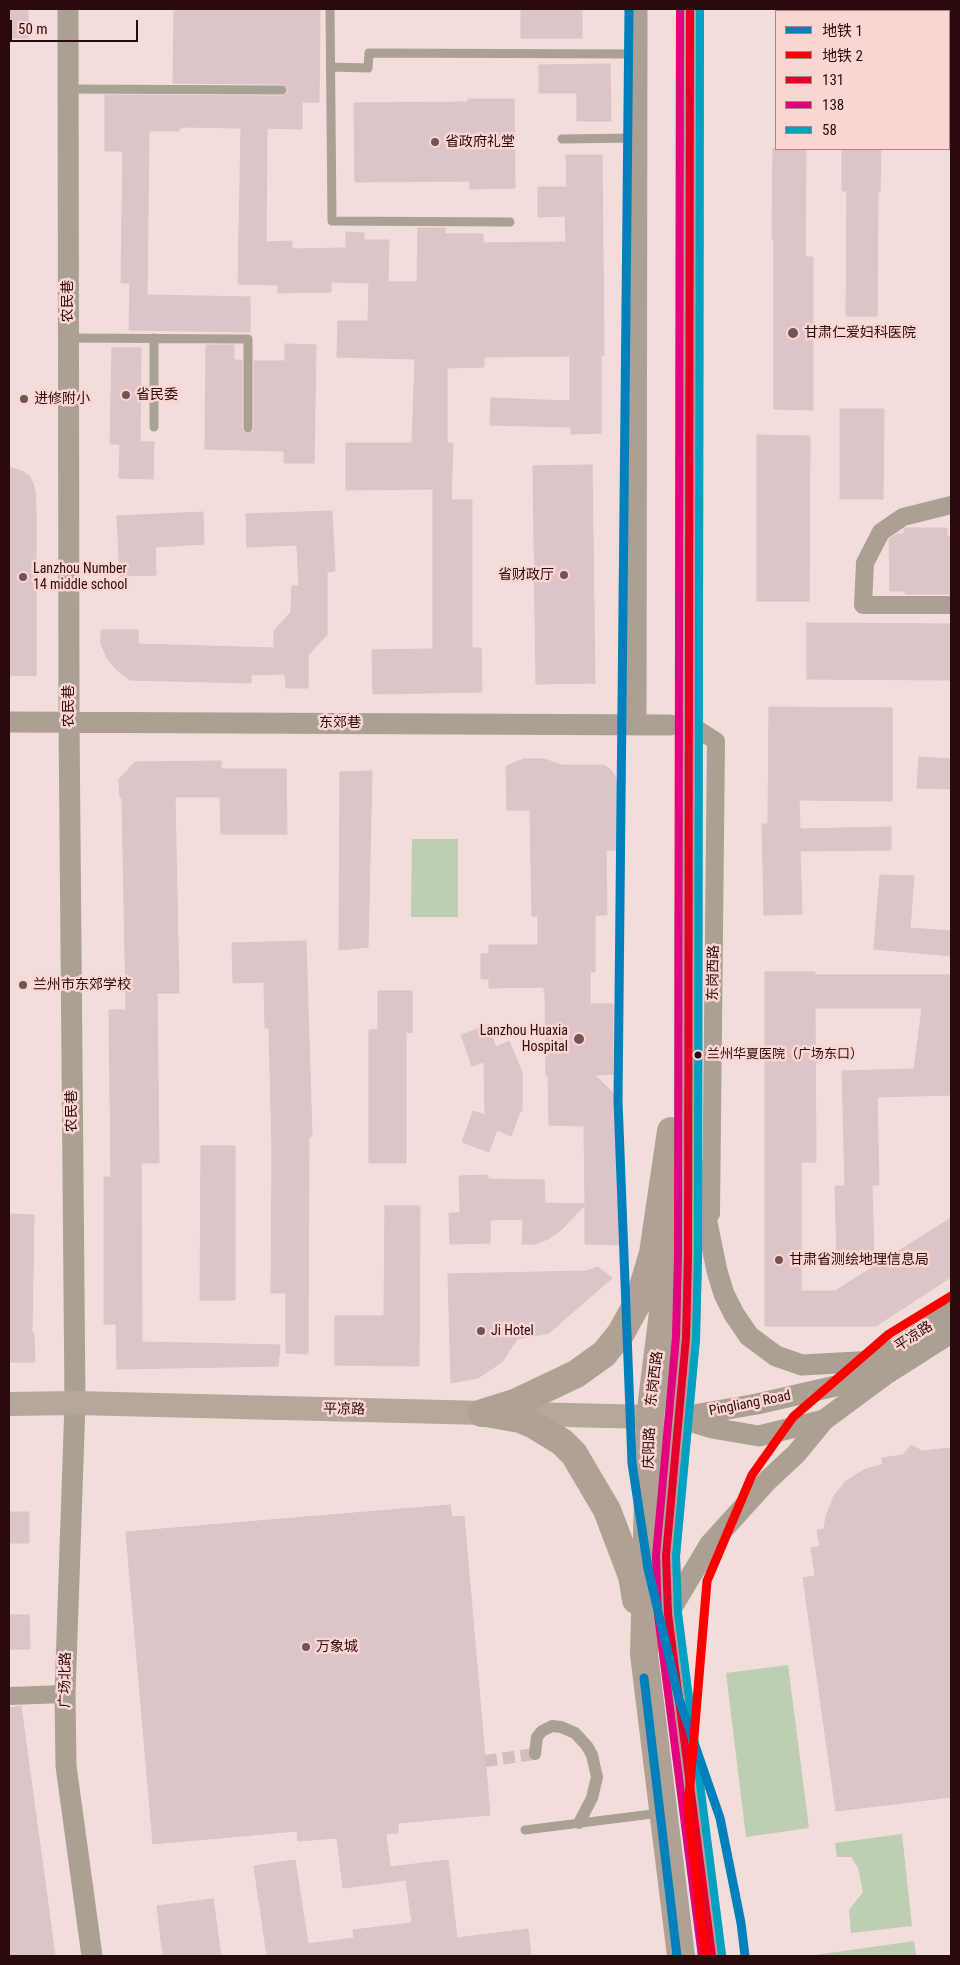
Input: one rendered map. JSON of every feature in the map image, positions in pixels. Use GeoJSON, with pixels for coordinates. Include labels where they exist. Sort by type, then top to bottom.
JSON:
{"type":"FeatureCollection","features":[{"type":"Feature","properties":{"kind":"main road"},"geometry":{"type":"LineString","coordinates":[[482,1413],[517,1402],[576,1374],[604,1354],[621,1333],[639,1300],[653,1253],[680,1131],[680,725],[671,9]]}},
{"type":"Feature","properties":{"kind":"main road"},"geometry":{"type":"LineString","coordinates":[[680,725],[690,9]]}},
{"type":"Feature","properties":{"kind":"main road","name":"东岗西路"},"geometry":{"type":"LineString","coordinates":[[650,1417],[670,1256],[680,1131]]}},
{"type":"Feature","properties":{"kind":"main road","name":"庆阳路"},"geometry":{"type":"LineString","coordinates":[[680,1131],[687,1327],[666,1556],[668,1614],[712,1956]]}},
{"type":"Feature","properties":{"kind":"main road","name":"平凉路"},"geometry":{"type":"LineString","coordinates":[[9,1404],[75,1403],[680,1418]]}},
{"type":"Feature","properties":{"kind":"main road"},"geometry":{"type":"LineString","coordinates":[[482,1413],[520,1419],[534,1425],[562,1442],[574,1454],[607,1510],[632,1576],[644,1654]]}},
{"type":"Feature","properties":{"kind":"main road","name":"庆阳路"},"geometry":{"type":"LineString","coordinates":[[650,1417],[644,1654],[681,1956]]}},
{"type":"Feature","properties":{"kind":"street","name":"农民巷"},"geometry":{"type":"LineString","coordinates":[[68,9],[69,721],[75,1403]]}},
{"type":"Feature","properties":{"kind":"street"},"geometry":{"type":"LineString","coordinates":[[636,724],[637,9]]}},
{"type":"Feature","properties":{"kind":"street"},"geometry":{"type":"LineString","coordinates":[[951,505],[903,517],[881,532],[866,563],[863,605],[951,605]]}},
{"type":"Feature","properties":{"kind":"street","name":"东郊巷"},"geometry":{"type":"LineString","coordinates":[[9,722],[680,725]]}},
{"type":"Feature","properties":{"kind":"street","name":"东岗西路"},"geometry":{"type":"LineString","coordinates":[[680,725],[716,741],[711,1237]]}},
{"type":"Feature","properties":{"kind":"street"},"geometry":{"type":"LineString","coordinates":[[680,1131],[711,1237],[717,1271],[724,1294],[734,1314],[749,1336],[776,1356],[802,1365],[876,1362]]}},
{"type":"Feature","properties":{"kind":"street","name":"平凉路"},"geometry":{"type":"LineString","coordinates":[[876,1362],[951,1313]]}},
{"type":"Feature","properties":{"kind":"street","name":"Pingliang Road"},"geometry":{"type":"LineString","coordinates":[[680,1418],[712,1428],[758,1436],[824,1420],[885,1375],[951,1333]]}},
{"type":"Feature","properties":{"kind":"street","name":"Pingliang Road"},"geometry":{"type":"LineString","coordinates":[[680,1418],[757,1404],[840,1385],[876,1362]]}},
{"type":"Feature","properties":{"kind":"street","name":"广场北路"},"geometry":{"type":"LineString","coordinates":[[75,1403],[65,1694],[66,1766],[92,1956]]}},
{"type":"Feature","properties":{"kind":"street"},"geometry":{"type":"LineString","coordinates":[[668,1614],[710,1544],[768,1480],[796,1454],[824,1420]]}},
{"type":"Feature","properties":{"kind":"street"},"geometry":{"type":"LineString","coordinates":[[9,1696],[65,1694]]}},
{"type":"Feature","properties":{"kind":"street"},"geometry":{"type":"LineString","coordinates":[[534,1754],[537,1737],[542,1731],[552,1726],[561,1726],[574,1732],[590,1750],[596,1776],[592,1798],[578,1823]]}},
{"type":"Feature","properties":{"kind":"lane"},"geometry":{"type":"LineString","coordinates":[[330,9],[332,221],[510,222]]}},
{"type":"Feature","properties":{"kind":"lane"},"geometry":{"type":"LineString","coordinates":[[331,67],[368,68],[369,53],[637,54]]}},
{"type":"Feature","properties":{"kind":"lane"},"geometry":{"type":"LineString","coordinates":[[68,89],[282,90]]}},
{"type":"Feature","properties":{"kind":"lane"},"geometry":{"type":"LineString","coordinates":[[562,139],[636,138]]}},
{"type":"Feature","properties":{"kind":"lane"},"geometry":{"type":"LineString","coordinates":[[68,338],[248,339],[248,428]]}},
{"type":"Feature","properties":{"kind":"lane"},"geometry":{"type":"LineString","coordinates":[[154,338],[154,427]]}},
{"type":"Feature","properties":{"kind":"lane"},"geometry":{"type":"LineString","coordinates":[[525,1830],[663,1813]]}},
{"type":"Feature","properties":{"kind":"green space"},"geometry":{"type":"Polygon","coordinates":[[[412,839],[458,839],[458,917],[411,917],[412,839]]]}},
{"type":"Feature","properties":{"kind":"green space"},"geometry":{"type":"Polygon","coordinates":[[[788,1665],[809,1828],[746,1837],[726,1673],[788,1665]]]}},
{"type":"Feature","properties":{"kind":"green space"},"geometry":{"type":"Polygon","coordinates":[[[902,1834],[912,1926],[851,1933],[849,1910],[863,1892],[858,1868],[851,1857],[837,1857],[835,1843],[902,1834]]]}},
{"type":"Feature","properties":{"kind":"green space"},"geometry":{"type":"Polygon","coordinates":[[[914,1941],[916,1956],[808,1956],[914,1941]]]}},
{"type":"Feature","properties":{"kind":"building"},"geometry":{"type":"Polygon","coordinates":[[[9,9],[28,9],[28,38],[9,38],[9,9]]]}},
{"type":"Feature","properties":{"kind":"building"},"geometry":{"type":"Polygon","coordinates":[[[174,9],[320,9],[319,102],[302,102],[302,129],[267,128],[266,242],[292,241],[292,249],[346,248],[346,232],[364,233],[364,240],[389,240],[388,282],[417,282],[418,228],[445,228],[445,234],[483,234],[483,243],[566,242],[565,216],[538,217],[538,187],[567,187],[566,155],[602,155],[604,355],[601,355],[601,433],[571,434],[571,427],[490,425],[491,398],[570,401],[570,356],[484,357],[484,367],[447,368],[447,443],[453,443],[451,500],[472,500],[472,648],[481,648],[482,692],[373,694],[372,650],[433,649],[433,489],[346,490],[346,443],[412,443],[415,359],[337,357],[338,321],[368,321],[369,283],[331,282],[331,292],[278,293],[278,285],[238,284],[241,128],[187,127],[179,128],[179,131],[149,131],[147,295],[250,297],[250,332],[129,330],[130,283],[121,283],[123,151],[105,151],[105,95],[282,96],[288,91],[287,87],[282,84],[173,83],[174,9]]]}},
{"type":"Feature","properties":{"kind":"building"},"geometry":{"type":"Polygon","coordinates":[[[521,9],[582,9],[582,38],[521,38],[521,9]]]}},
{"type":"Feature","properties":{"kind":"building"},"geometry":{"type":"Polygon","coordinates":[[[610,64],[611,121],[577,121],[577,93],[539,93],[539,65],[610,64]]]}},
{"type":"Feature","properties":{"kind":"building","name":"省政府礼堂"},"geometry":{"type":"Polygon","coordinates":[[[468,99],[514,99],[515,188],[470,189],[470,181],[355,182],[354,103],[468,102],[468,99]]]}},
{"type":"Feature","properties":{"kind":"building","name":"甘肃仁爱妇科医院"},"geometry":{"type":"Polygon","coordinates":[[[773,149],[806,150],[805,257],[813,257],[813,410],[774,409],[774,239],[772,239],[773,149]]]}},
{"type":"Feature","properties":{"kind":"building"},"geometry":{"type":"Polygon","coordinates":[[[842,150],[881,150],[880,192],[878,192],[877,316],[846,316],[847,191],[842,191],[842,150]]]}},
{"type":"Feature","properties":{"kind":"building"},"geometry":{"type":"Polygon","coordinates":[[[285,344],[316,345],[314,463],[284,463],[284,451],[205,449],[206,345],[234,345],[234,360],[242,360],[242,428],[244,433],[248,434],[253,432],[254,428],[254,361],[285,361],[285,344]]]}},
{"type":"Feature","properties":{"kind":"building","name":"省民委"},"geometry":{"type":"Polygon","coordinates":[[[112,348],[141,348],[140,442],[154,442],[153,479],[119,478],[120,444],[110,444],[112,348]]]}},
{"type":"Feature","properties":{"kind":"building"},"geometry":{"type":"Polygon","coordinates":[[[840,409],[884,409],[883,499],[840,499],[840,409]]]}},
{"type":"Feature","properties":{"kind":"building"},"geometry":{"type":"Polygon","coordinates":[[[757,435],[810,436],[809,601],[757,601],[757,435]]]}},
{"type":"Feature","properties":{"kind":"building","name":"省财政厅"},"geometry":{"type":"Polygon","coordinates":[[[592,465],[595,683],[536,684],[533,466],[592,465]]]}},
{"type":"Feature","properties":{"kind":"building","name":"Lanzhou Number 14 middle school"},"geometry":{"type":"Polygon","coordinates":[[[9,467],[22,471],[29,476],[35,491],[36,676],[9,675],[9,467]]]}},
{"type":"Feature","properties":{"kind":"building"},"geometry":{"type":"Polygon","coordinates":[[[332,511],[335,571],[327,572],[327,635],[308,655],[308,688],[286,688],[285,674],[251,675],[251,683],[130,680],[117,670],[107,658],[101,644],[101,630],[138,630],[138,644],[274,648],[274,631],[291,612],[292,586],[299,586],[297,545],[247,547],[246,514],[332,511]]]}},
{"type":"Feature","properties":{"kind":"building"},"geometry":{"type":"Polygon","coordinates":[[[203,512],[204,544],[155,547],[156,575],[120,576],[117,516],[203,512]]]}},
{"type":"Feature","properties":{"kind":"building"},"geometry":{"type":"Polygon","coordinates":[[[947,528],[947,537],[951,537],[951,594],[905,594],[905,591],[890,591],[889,539],[897,534],[904,534],[904,529],[947,528]]]}},
{"type":"Feature","properties":{"kind":"building"},"geometry":{"type":"Polygon","coordinates":[[[807,623],[951,624],[951,680],[807,679],[807,623]]]}},
{"type":"Feature","properties":{"kind":"building"},"geometry":{"type":"Polygon","coordinates":[[[769,707],[892,708],[892,801],[799,800],[800,829],[891,827],[891,850],[800,851],[802,914],[764,915],[762,824],[768,824],[769,707]]]}},
{"type":"Feature","properties":{"kind":"building"},"geometry":{"type":"Polygon","coordinates":[[[919,757],[951,759],[951,789],[917,788],[919,757]]]}},
{"type":"Feature","properties":{"kind":"building"},"geometry":{"type":"Polygon","coordinates":[[[524,759],[544,759],[562,765],[604,765],[610,769],[618,781],[620,850],[606,850],[607,915],[595,915],[595,972],[590,972],[590,1004],[613,1004],[613,1074],[595,1075],[621,1101],[620,1245],[585,1244],[585,1205],[560,1231],[548,1239],[535,1244],[522,1244],[523,1219],[490,1220],[490,1243],[450,1244],[449,1213],[460,1213],[459,1176],[488,1175],[488,1179],[544,1180],[545,1203],[585,1204],[584,1126],[549,1125],[544,987],[489,988],[489,979],[481,979],[481,954],[489,954],[489,945],[538,945],[538,916],[532,916],[530,810],[507,810],[506,766],[524,759]]]}},
{"type":"Feature","properties":{"kind":"building"},"geometry":{"type":"Polygon","coordinates":[[[221,761],[221,769],[286,769],[287,834],[221,834],[220,797],[175,797],[179,993],[157,993],[159,1163],[141,1163],[142,1342],[280,1345],[278,1366],[117,1369],[116,1324],[104,1324],[104,1177],[111,1177],[109,1010],[126,1010],[122,798],[120,798],[119,779],[135,762],[221,761]]]}},
{"type":"Feature","properties":{"kind":"building"},"geometry":{"type":"Polygon","coordinates":[[[372,771],[368,947],[339,950],[340,772],[372,771]]]}},
{"type":"Feature","properties":{"kind":"building"},"geometry":{"type":"Polygon","coordinates":[[[880,875],[914,876],[910,928],[951,931],[951,956],[874,949],[880,875]]]}},
{"type":"Feature","properties":{"kind":"building"},"geometry":{"type":"Polygon","coordinates":[[[306,941],[312,1136],[309,1137],[308,1354],[286,1353],[286,1293],[271,1293],[272,1150],[269,1028],[265,1028],[264,982],[233,983],[232,943],[306,941]]]}},
{"type":"Feature","properties":{"kind":"building"},"geometry":{"type":"Polygon","coordinates":[[[765,972],[815,972],[815,975],[951,975],[951,1095],[877,1097],[879,1185],[872,1185],[874,1259],[837,1260],[835,1186],[845,1186],[842,1071],[914,1069],[922,1008],[815,1008],[816,1162],[801,1162],[801,1291],[835,1291],[951,1218],[951,1277],[876,1326],[765,1326],[765,972]]]}},
{"type":"Feature","properties":{"kind":"building"},"geometry":{"type":"Polygon","coordinates":[[[378,991],[412,991],[412,1033],[406,1032],[406,1163],[369,1163],[369,1030],[378,1030],[378,991]]]}},
{"type":"Feature","properties":{"kind":"building"},"geometry":{"type":"Polygon","coordinates":[[[488,1025],[496,1047],[509,1041],[522,1072],[522,1111],[520,1111],[511,1136],[497,1130],[489,1152],[462,1142],[473,1111],[485,1115],[484,1062],[472,1066],[461,1035],[488,1025]]]}},
{"type":"Feature","properties":{"kind":"building"},"geometry":{"type":"Polygon","coordinates":[[[201,1146],[235,1146],[235,1300],[200,1300],[201,1146]]]}},
{"type":"Feature","properties":{"kind":"building"},"geometry":{"type":"Polygon","coordinates":[[[385,1206],[420,1206],[419,1366],[335,1365],[335,1316],[384,1316],[385,1206]]]}},
{"type":"Feature","properties":{"kind":"building"},"geometry":{"type":"Polygon","coordinates":[[[9,1214],[34,1215],[32,1333],[34,1333],[35,1362],[9,1362],[9,1214]]]}},
{"type":"Feature","properties":{"kind":"building"},"geometry":{"type":"Polygon","coordinates":[[[598,1267],[612,1278],[549,1333],[517,1339],[502,1362],[478,1378],[451,1383],[448,1274],[586,1271],[598,1267]]]}},
{"type":"Feature","properties":{"kind":"building"},"geometry":{"type":"Polygon","coordinates":[[[911,1445],[922,1451],[951,1448],[951,1797],[836,1811],[803,1578],[815,1576],[811,1548],[820,1546],[817,1530],[824,1529],[826,1516],[834,1496],[846,1481],[864,1470],[883,1464],[882,1458],[903,1455],[911,1445]]]}},
{"type":"Feature","properties":{"kind":"building","name":"万象城"},"geometry":{"type":"Polygon","coordinates":[[[450,1505],[452,1517],[464,1516],[490,1815],[398,1823],[398,1833],[386,1834],[390,1867],[448,1860],[457,1938],[528,1929],[531,1956],[267,1956],[254,1866],[295,1860],[308,1944],[354,1938],[353,1930],[412,1923],[406,1880],[343,1888],[337,1838],[298,1841],[297,1831],[153,1844],[126,1532],[450,1505]]]}},
{"type":"Feature","properties":{"kind":"building"},"geometry":{"type":"Polygon","coordinates":[[[9,1512],[29,1512],[29,1543],[9,1543],[9,1512]]]}},
{"type":"Feature","properties":{"kind":"building"},"geometry":{"type":"Polygon","coordinates":[[[9,1615],[29,1615],[30,1649],[9,1649],[9,1615]]]}},
{"type":"Feature","properties":{"kind":"building"},"geometry":{"type":"Polygon","coordinates":[[[21,1706],[55,1956],[9,1956],[9,1708],[21,1706]]]}},
{"type":"Feature","properties":{"kind":"building"},"geometry":{"type":"Polygon","coordinates":[[[213,1899],[221,1956],[163,1956],[157,1906],[213,1899]]]}},
{"type":"Feature","properties":{"kind":"tunnel"},"geometry":{"type":"LineString","coordinates":[[485,1761],[535,1754]]}},
{"type":"Feature","properties":{"kind":"metro line","name":"1"},"geometry":{"type":"LineString","coordinates":[[629,9],[618,1101],[632,1463],[648,1569],[679,1699],[720,1818],[741,1923],[745,1956]]}},
{"type":"Feature","properties":{"kind":"metro line","name":"2"},"geometry":{"type":"LineString","coordinates":[[705,1956],[688,1808],[707,1581],[752,1475],[793,1417],[889,1334],[951,1296]]}},
{"type":"Feature","properties":{"kind":"metro line","name":"1"},"geometry":{"type":"LineString","coordinates":[[644,1678],[677,1956]]}},
{"type":"Feature","properties":{"kind":"transit line","name":"138"},"geometry":{"type":"LineString","coordinates":[[680,9],[678,1256],[676,1337],[656,1556],[658,1615],[702,1956]]}},
{"type":"Feature","properties":{"kind":"transit line","name":"131"},"geometry":{"type":"LineString","coordinates":[[690,9],[688,1256],[686,1338],[666,1556],[668,1614],[712,1956]]}},
{"type":"Feature","properties":{"kind":"transit line","name":"58"},"geometry":{"type":"LineString","coordinates":[[700,9],[698,1256],[696,1339],[676,1556],[678,1613],[722,1955]]}},
{"type":"Feature","properties":{"kind":"place","name":"省政府礼堂"},"geometry":{"type":"Point","coordinates":[435,142]}},
{"type":"Feature","properties":{"kind":"place","name":"甘肃仁爱妇科医院"},"geometry":{"type":"Point","coordinates":[793,333]}},
{"type":"Feature","properties":{"kind":"place","name":"省民委"},"geometry":{"type":"Point","coordinates":[126,395]}},
{"type":"Feature","properties":{"kind":"place","name":"进修附小"},"geometry":{"type":"Point","coordinates":[24,399]}},
{"type":"Feature","properties":{"kind":"place","name":"省财政厅"},"geometry":{"type":"Point","coordinates":[564,575]}},
{"type":"Feature","properties":{"kind":"place","name":"Lanzhou Number 14 middle school"},"geometry":{"type":"Point","coordinates":[23,577]}},
{"type":"Feature","properties":{"kind":"place","name":"兰州市东郊学校"},"geometry":{"type":"Point","coordinates":[23,985]}},
{"type":"Feature","properties":{"kind":"place","name":"Lanzhou Huaxia Hospital"},"geometry":{"type":"Point","coordinates":[579,1039]}},
{"type":"Feature","properties":{"kind":"place","name":"兰州华夏医院（广场东口）"},"geometry":{"type":"Point","coordinates":[698,1055]}},
{"type":"Feature","properties":{"kind":"place","name":"甘肃省测绘地理信息局"},"geometry":{"type":"Point","coordinates":[779,1260]}},
{"type":"Feature","properties":{"kind":"place","name":"Ji Hotel"},"geometry":{"type":"Point","coordinates":[481,1331]}},
{"type":"Feature","properties":{"kind":"place","name":"万象城"},"geometry":{"type":"Point","coordinates":[306,1647]}}]}
